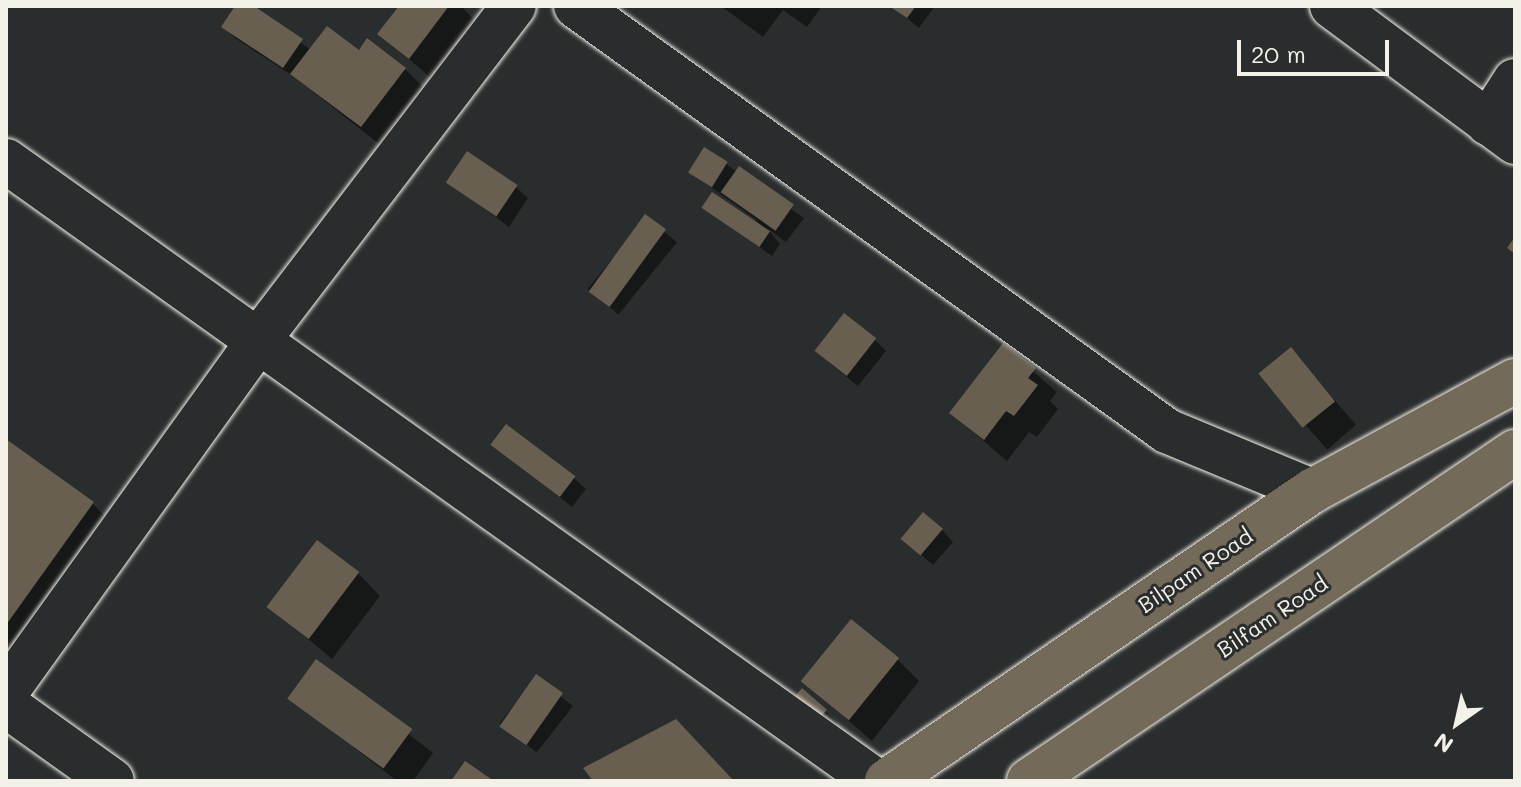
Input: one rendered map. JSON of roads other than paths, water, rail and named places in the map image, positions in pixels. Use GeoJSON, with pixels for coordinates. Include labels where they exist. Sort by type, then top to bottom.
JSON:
{"type":"FeatureCollection","features":[{"type":"Feature","properties":{"kind":"main road","name":"Bilpam Road"},"geometry":{"type":"LineString","coordinates":[[887,781],[1312,491],[1515,381]]}},
{"type":"Feature","properties":{"kind":"main road","name":"Bilfam Road"},"geometry":{"type":"LineString","coordinates":[[1029,781],[1515,452]]}},
{"type":"Feature","properties":{"kind":"street"},"geometry":{"type":"LineString","coordinates":[[6,692],[260,338],[514,6]]}},
{"type":"Feature","properties":{"kind":"street"},"geometry":{"type":"LineString","coordinates":[[576,6],[1167,431],[1312,491]]}},
{"type":"Feature","properties":{"kind":"street"},"geometry":{"type":"LineString","coordinates":[[1332,6],[1501,132],[1515,81]]}},
{"type":"Feature","properties":{"kind":"street"},"geometry":{"type":"LineString","coordinates":[[6,161],[260,338],[876,781]]}},
{"type":"Feature","properties":{"kind":"street"},"geometry":{"type":"LineString","coordinates":[[6,705],[112,781]]}}]}
